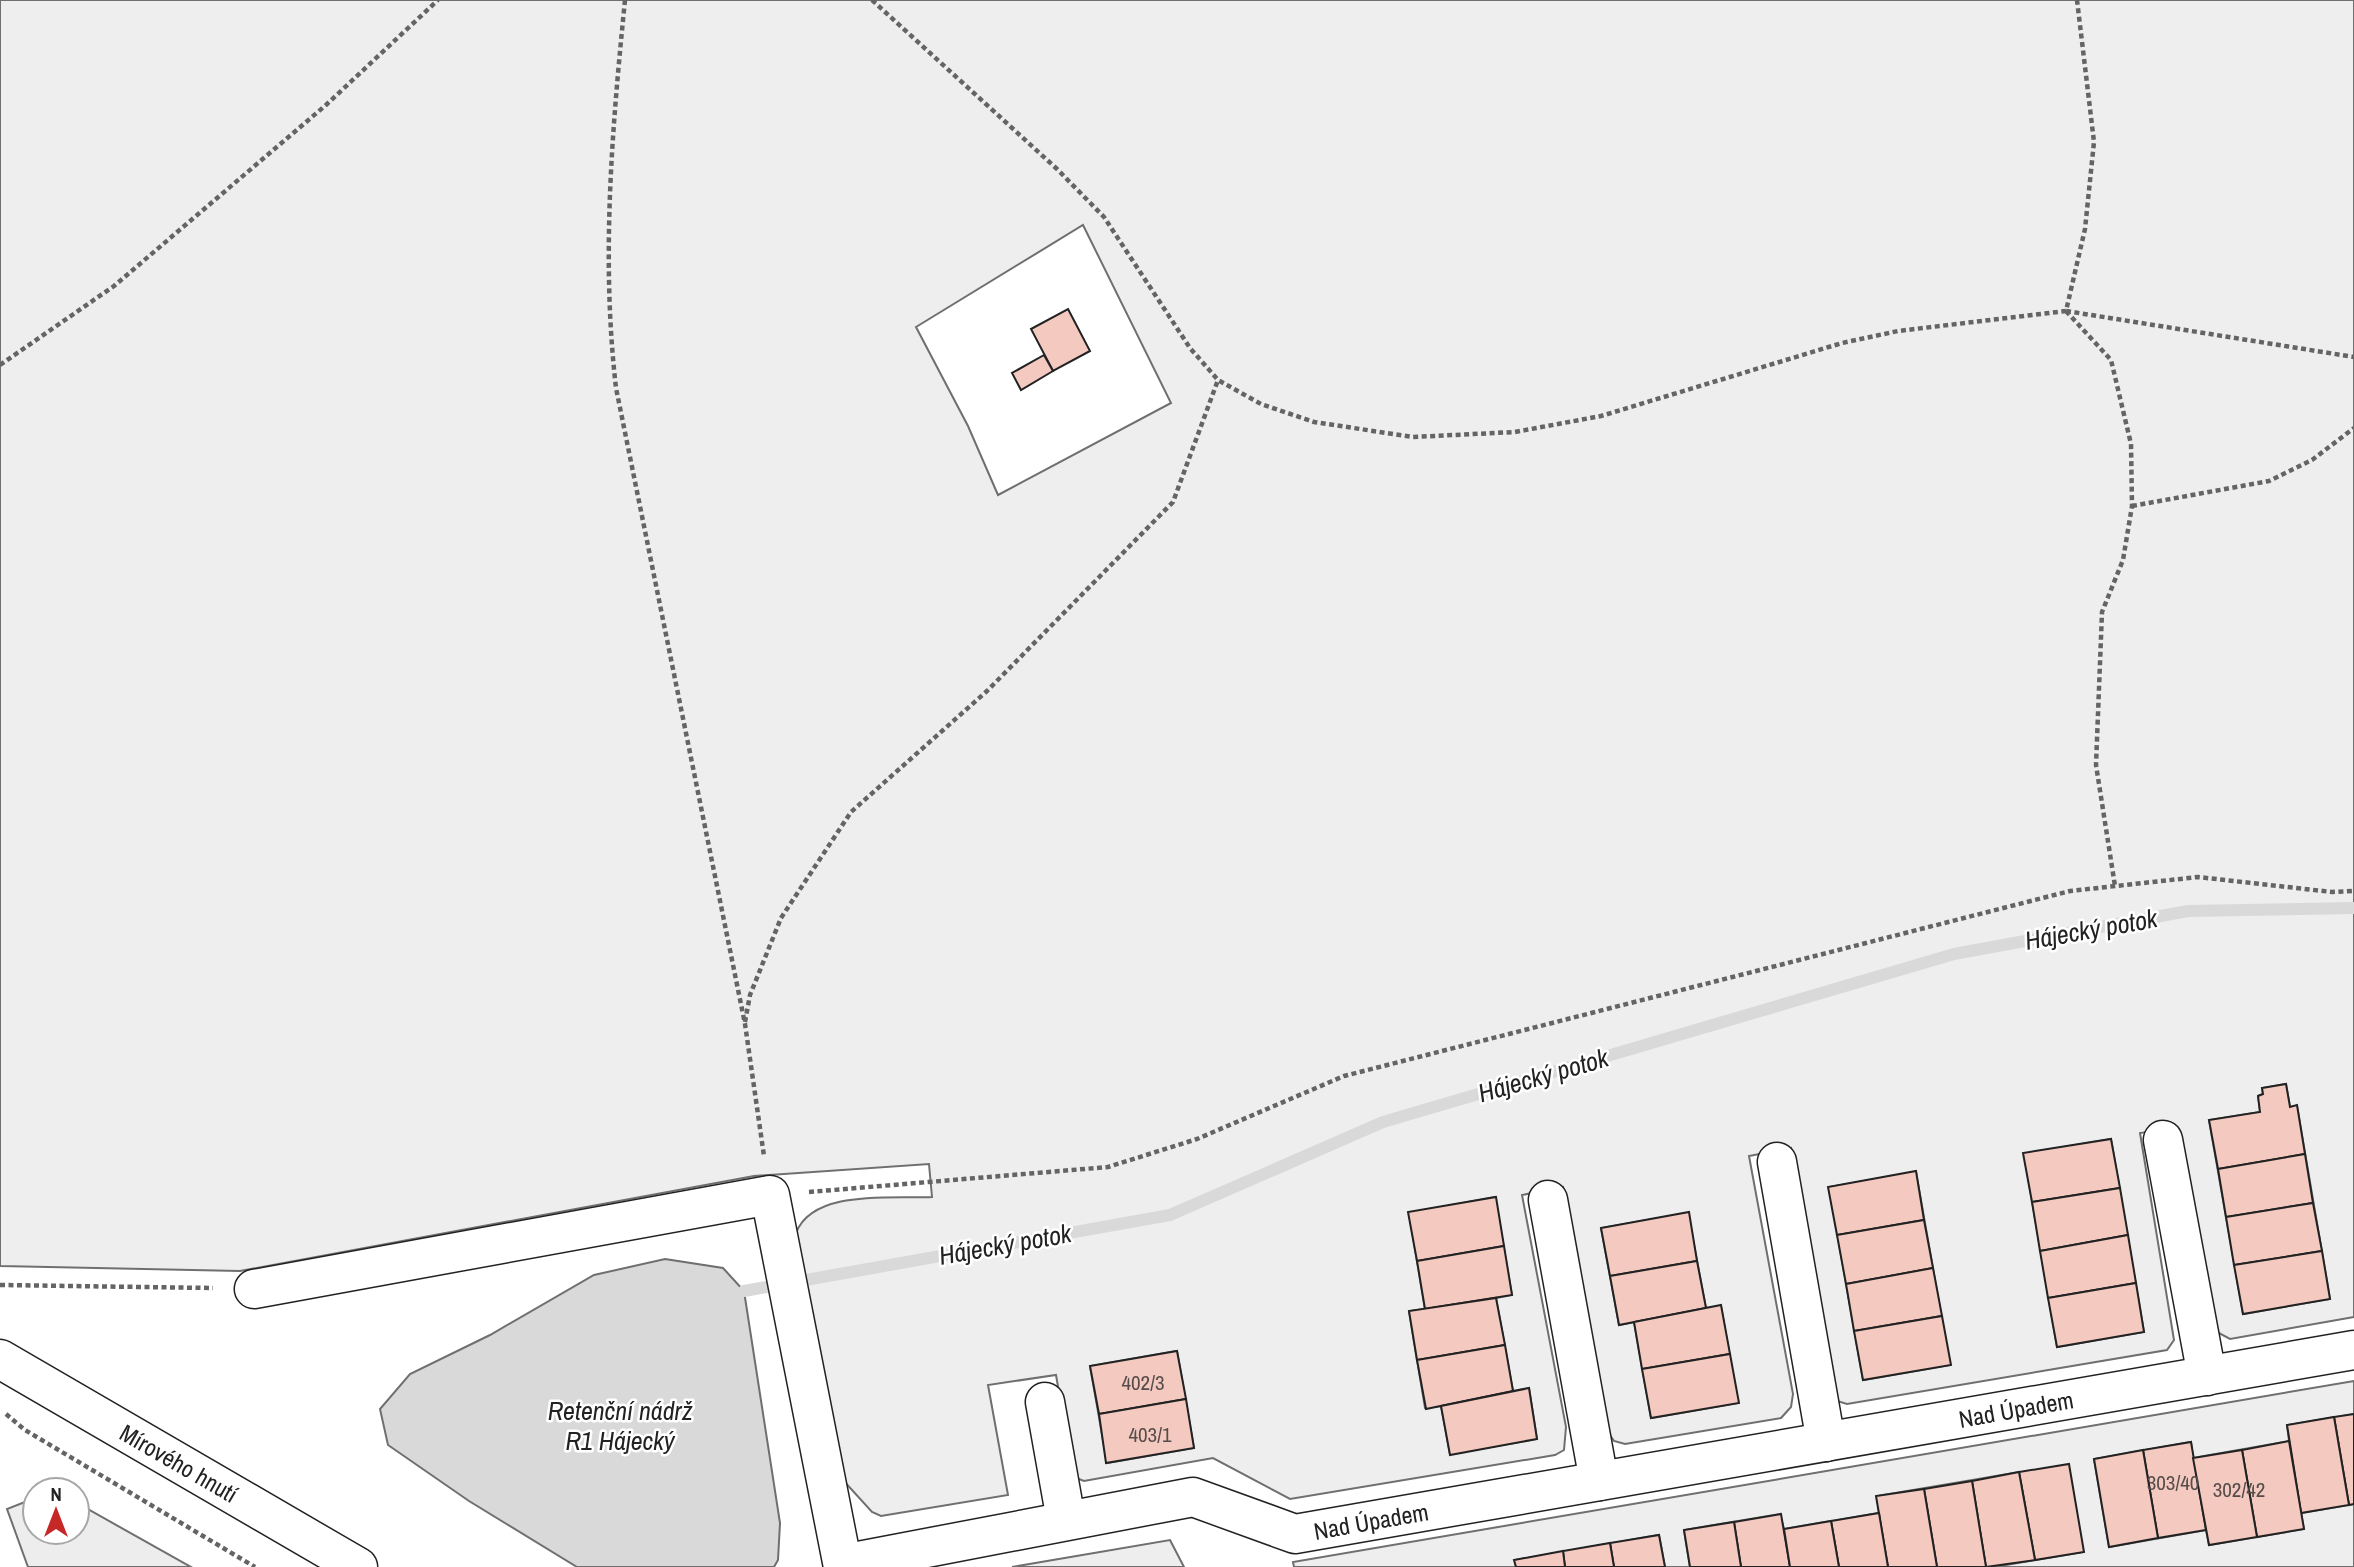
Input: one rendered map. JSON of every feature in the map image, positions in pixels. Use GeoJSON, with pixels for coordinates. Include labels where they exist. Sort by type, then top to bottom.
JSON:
{"type":"FeatureCollection","features":[{"type":"Feature","properties":{"kind":"street"},"geometry":{"type":"LineString","coordinates":[[2163,1140],[2207,1376]]}},
{"type":"Feature","properties":{"kind":"street"},"geometry":{"type":"LineString","coordinates":[[1777,1162],[1826,1442]]}},
{"type":"Feature","properties":{"kind":"street"},"geometry":{"type":"LineString","coordinates":[[254,1289],[770,1195],[843,1565]]}},
{"type":"Feature","properties":{"kind":"street"},"geometry":{"type":"LineString","coordinates":[[1548,1200],[1599,1481]]}},
{"type":"Feature","properties":{"kind":"street","name":"Nad Úpadem"},"geometry":{"type":"LineString","coordinates":[[843,1565],[1193,1497],[1295,1534],[2354,1350]]}},
{"type":"Feature","properties":{"kind":"street","name":"Mírového hnutí"},"geometry":{"type":"LineString","coordinates":[[0,1359],[358,1567]]}},
{"type":"Feature","properties":{"kind":"street"},"geometry":{"type":"LineString","coordinates":[[1045,1402],[1066,1520]]}},
{"type":"Feature","properties":{"kind":"path"},"geometry":{"type":"LineString","coordinates":[[0,365],[114,286],[326,105],[438,0]]}},
{"type":"Feature","properties":{"kind":"path"},"geometry":{"type":"LineString","coordinates":[[625,0],[609,165],[608,317],[614,376],[745,1024],[770,1195],[1108,1167],[1197,1139],[1344,1076],[2070,891],[2198,877],[2332,892],[2354,891]]}},
{"type":"Feature","properties":{"kind":"path"},"geometry":{"type":"LineString","coordinates":[[872,0],[1057,169],[1104,217],[1190,348],[1218,380],[1261,404],[1314,422],[1413,437],[1515,432],[1601,416],[1842,343],[1898,331],[2066,311],[2354,357]]}},
{"type":"Feature","properties":{"kind":"path"},"geometry":{"type":"LineString","coordinates":[[2066,311],[2085,229],[2094,142],[2077,0]]}},
{"type":"Feature","properties":{"kind":"path"},"geometry":{"type":"LineString","coordinates":[[2066,311],[2110,360],[2131,444],[2132,506],[2123,560],[2102,612],[2096,765],[2115,886]]}},
{"type":"Feature","properties":{"kind":"path"},"geometry":{"type":"LineString","coordinates":[[745,1024],[750,995],[781,918],[851,812],[987,691],[1173,502],[1218,380]]}},
{"type":"Feature","properties":{"kind":"path"},"geometry":{"type":"LineString","coordinates":[[2132,506],[2269,481],[2312,460],[2354,428]]}},
{"type":"Feature","properties":{"kind":"path"},"geometry":{"type":"LineString","coordinates":[[0,1285],[254,1289]]}},
{"type":"Feature","properties":{"kind":"path"},"geometry":{"type":"LineString","coordinates":[[0,1409],[25,1430],[255,1567]]}},
{"type":"Feature","properties":{"kind":"shaded area"},"geometry":{"type":"Polygon","coordinates":[[[0,0],[2354,0],[2354,1317],[2230,1339],[2217,1332],[2176,1128],[2140,1133],[2174,1340],[2167,1350],[1847,1404],[1837,1401],[1830,1386],[1791,1148],[1749,1156],[1793,1394],[1791,1407],[1781,1418],[1625,1444],[1614,1441],[1608,1432],[1563,1187],[1522,1195],[1566,1427],[1564,1450],[1555,1455],[1290,1499],[1213,1458],[1084,1481],[1076,1478],[1072,1468],[1056,1375],[988,1385],[1008,1495],[881,1516],[872,1512],[842,1479],[796,1233],[805,1219],[819,1209],[836,1203],[855,1199],[932,1197],[929,1164],[754,1176],[240,1271],[0,1266],[0,0]],[[1083,225],[916,327],[968,426],[998,495],[1171,403],[1083,225]],[[2286,1084],[2262,1088],[2263,1094],[2258,1096],[2260,1112],[2209,1120],[2243,1314],[2330,1299],[2297,1106],[2290,1107],[2286,1084]],[[2111,1139],[2024,1154],[2057,1347],[2144,1332],[2111,1139]],[[1916,1172],[1829,1187],[1863,1380],[1950,1365],[1916,1172]],[[1495,1197],[1409,1213],[1425,1309],[1409,1311],[1425,1408],[1441,1406],[1450,1454],[1537,1439],[1529,1388],[1513,1391],[1496,1298],[1512,1295],[1495,1197]],[[1688,1213],[1601,1228],[1619,1325],[1634,1322],[1651,1418],[1738,1403],[1721,1306],[1706,1308],[1688,1213]],[[1177,1351],[1090,1366],[1107,1463],[1194,1448],[1177,1351]]]}},
{"type":"Feature","properties":{"kind":"shaded area"},"geometry":{"type":"Polygon","coordinates":[[[2354,1381],[2354,1414],[2287,1425],[2289,1441],[2193,1458],[2191,1442],[2094,1459],[2109,1547],[2206,1530],[2209,1545],[2304,1529],[2301,1513],[2354,1504],[2354,1567],[1994,1567],[2083,1552],[2019,1472],[1877,1496],[1879,1513],[1784,1529],[1780,1514],[1684,1530],[1690,1567],[1665,1567],[1659,1535],[1515,1560],[1516,1567],[1294,1567],[1293,1562],[2354,1381]]]}},
{"type":"Feature","properties":{"kind":"shaded area"},"geometry":{"type":"Polygon","coordinates":[[[21,1504],[21,1546],[91,1546],[91,1511],[191,1567],[28,1567],[7,1509],[21,1504]]]}},
{"type":"Feature","properties":{"kind":"shaded area"},"geometry":{"type":"Polygon","coordinates":[[[1170,1540],[1184,1567],[1012,1567],[1170,1540]]]}},
{"type":"Feature","properties":{"kind":"water","name":"Retenční nádrž R1 Hájecký"},"geometry":{"type":"Polygon","coordinates":[[[665,1259],[723,1268],[744,1291],[780,1523],[778,1560],[774,1567],[577,1567],[469,1501],[388,1445],[380,1409],[410,1374],[490,1335],[594,1275],[665,1259]]]}},
{"type":"Feature","properties":{"kind":"building"},"geometry":{"type":"Polygon","coordinates":[[[1068,309],[1090,351],[1053,371],[1031,329],[1068,309]]]}},
{"type":"Feature","properties":{"kind":"building"},"geometry":{"type":"Polygon","coordinates":[[[1044,355],[1053,371],[1021,390],[1012,373],[1044,355]]]}},
{"type":"Feature","properties":{"kind":"building"},"geometry":{"type":"Polygon","coordinates":[[[2286,1084],[2290,1107],[2297,1105],[2305,1154],[2218,1169],[2209,1120],[2260,1112],[2258,1096],[2263,1094],[2262,1088],[2286,1084]]]}},
{"type":"Feature","properties":{"kind":"building"},"geometry":{"type":"Polygon","coordinates":[[[2111,1139],[2120,1188],[2032,1202],[2023,1153],[2111,1139]]]}},
{"type":"Feature","properties":{"kind":"building"},"geometry":{"type":"Polygon","coordinates":[[[2305,1154],[2313,1203],[2226,1217],[2218,1169],[2305,1154]]]}},
{"type":"Feature","properties":{"kind":"building"},"geometry":{"type":"Polygon","coordinates":[[[1916,1171],[1924,1220],[1837,1235],[1828,1187],[1916,1171]]]}},
{"type":"Feature","properties":{"kind":"building"},"geometry":{"type":"Polygon","coordinates":[[[2120,1188],[2128,1235],[2040,1251],[2032,1202],[2120,1188]]]}},
{"type":"Feature","properties":{"kind":"building"},"geometry":{"type":"Polygon","coordinates":[[[1496,1197],[1504,1246],[1417,1261],[1408,1212],[1496,1197]]]}},
{"type":"Feature","properties":{"kind":"building"},"geometry":{"type":"Polygon","coordinates":[[[2313,1203],[2322,1251],[2234,1265],[2226,1217],[2313,1203]]]}},
{"type":"Feature","properties":{"kind":"building"},"geometry":{"type":"Polygon","coordinates":[[[1689,1212],[1697,1261],[1610,1276],[1601,1228],[1689,1212]]]}},
{"type":"Feature","properties":{"kind":"building"},"geometry":{"type":"Polygon","coordinates":[[[1924,1220],[1933,1268],[1846,1284],[1837,1235],[1924,1220]]]}},
{"type":"Feature","properties":{"kind":"building"},"geometry":{"type":"Polygon","coordinates":[[[2128,1235],[2136,1283],[2048,1298],[2040,1251],[2128,1235]]]}},
{"type":"Feature","properties":{"kind":"building"},"geometry":{"type":"Polygon","coordinates":[[[1504,1246],[1512,1295],[1425,1309],[1417,1261],[1504,1246]]]}},
{"type":"Feature","properties":{"kind":"building"},"geometry":{"type":"Polygon","coordinates":[[[2322,1251],[2330,1299],[2243,1314],[2234,1265],[2322,1251]]]}},
{"type":"Feature","properties":{"kind":"building"},"geometry":{"type":"Polygon","coordinates":[[[1697,1261],[1706,1308],[1619,1325],[1610,1276],[1697,1261]]]}},
{"type":"Feature","properties":{"kind":"building"},"geometry":{"type":"Polygon","coordinates":[[[1933,1268],[1942,1316],[1854,1331],[1846,1284],[1933,1268]]]}},
{"type":"Feature","properties":{"kind":"building"},"geometry":{"type":"Polygon","coordinates":[[[2136,1283],[2144,1332],[2057,1347],[2048,1298],[2136,1283]]]}},
{"type":"Feature","properties":{"kind":"building"},"geometry":{"type":"Polygon","coordinates":[[[1496,1298],[1505,1345],[1417,1360],[1409,1311],[1496,1298]]]}},
{"type":"Feature","properties":{"kind":"building"},"geometry":{"type":"Polygon","coordinates":[[[1721,1305],[1730,1354],[1642,1369],[1634,1322],[1721,1305]]]}},
{"type":"Feature","properties":{"kind":"building"},"geometry":{"type":"Polygon","coordinates":[[[1942,1316],[1951,1365],[1863,1380],[1854,1331],[1942,1316]]]}},
{"type":"Feature","properties":{"kind":"building"},"geometry":{"type":"Polygon","coordinates":[[[1505,1345],[1513,1391],[1426,1409],[1417,1360],[1505,1345]]]}},
{"type":"Feature","properties":{"kind":"building"},"geometry":{"type":"Polygon","coordinates":[[[1177,1351],[1186,1399],[1099,1414],[1090,1366],[1177,1351]]]}},
{"type":"Feature","properties":{"kind":"building"},"geometry":{"type":"Polygon","coordinates":[[[1730,1354],[1739,1403],[1651,1418],[1642,1369],[1730,1354]]]}},
{"type":"Feature","properties":{"kind":"building"},"geometry":{"type":"Polygon","coordinates":[[[1529,1388],[1537,1439],[1450,1455],[1441,1406],[1529,1388]]]}},
{"type":"Feature","properties":{"kind":"building"},"geometry":{"type":"Polygon","coordinates":[[[1186,1399],[1194,1448],[1106,1463],[1099,1414],[1186,1399]]]}},
{"type":"Feature","properties":{"kind":"building"},"geometry":{"type":"Polygon","coordinates":[[[2354,1414],[2354,1504],[2349,1505],[2334,1417],[2354,1414]]]}},
{"type":"Feature","properties":{"kind":"building"},"geometry":{"type":"Polygon","coordinates":[[[2334,1417],[2349,1505],[2301,1513],[2287,1425],[2334,1417]]]}},
{"type":"Feature","properties":{"kind":"building"},"geometry":{"type":"Polygon","coordinates":[[[2289,1441],[2304,1529],[2257,1537],[2242,1450],[2289,1441]]]}},
{"type":"Feature","properties":{"kind":"building"},"geometry":{"type":"Polygon","coordinates":[[[2191,1442],[2206,1530],[2158,1538],[2143,1450],[2191,1442]]]}},
{"type":"Feature","properties":{"kind":"building"},"geometry":{"type":"Polygon","coordinates":[[[2143,1450],[2158,1538],[2109,1547],[2094,1459],[2143,1450]]]}},
{"type":"Feature","properties":{"kind":"building"},"geometry":{"type":"Polygon","coordinates":[[[2242,1450],[2257,1537],[2209,1545],[2193,1458],[2242,1450]]]}},
{"type":"Feature","properties":{"kind":"building"},"geometry":{"type":"Polygon","coordinates":[[[2069,1464],[2084,1552],[2035,1560],[2019,1472],[2069,1464]]]}},
{"type":"Feature","properties":{"kind":"building"},"geometry":{"type":"Polygon","coordinates":[[[2019,1472],[2035,1560],[1986,1567],[1972,1481],[2019,1472]]]}},
{"type":"Feature","properties":{"kind":"building"},"geometry":{"type":"Polygon","coordinates":[[[1972,1481],[1986,1567],[1937,1567],[1924,1489],[1972,1481]]]}},
{"type":"Feature","properties":{"kind":"building"},"geometry":{"type":"Polygon","coordinates":[[[1924,1489],[1937,1567],[1888,1567],[1876,1496],[1924,1489]]]}},
{"type":"Feature","properties":{"kind":"building"},"geometry":{"type":"Polygon","coordinates":[[[1879,1513],[1888,1567],[1839,1567],[1831,1521],[1879,1513]]]}},
{"type":"Feature","properties":{"kind":"building"},"geometry":{"type":"Polygon","coordinates":[[[1781,1514],[1790,1567],[1741,1567],[1734,1522],[1781,1514]]]}},
{"type":"Feature","properties":{"kind":"building"},"geometry":{"type":"Polygon","coordinates":[[[1831,1521],[1839,1567],[1790,1567],[1784,1529],[1831,1521]]]}},
{"type":"Feature","properties":{"kind":"building"},"geometry":{"type":"Polygon","coordinates":[[[1734,1522],[1741,1567],[1690,1567],[1684,1530],[1734,1522]]]}},
{"type":"Feature","properties":{"kind":"building"},"geometry":{"type":"Polygon","coordinates":[[[1659,1535],[1665,1567],[1614,1567],[1610,1543],[1659,1535]]]}},
{"type":"Feature","properties":{"kind":"building"},"geometry":{"type":"Polygon","coordinates":[[[1610,1543],[1614,1567],[1565,1567],[1563,1551],[1610,1543]]]}},
{"type":"Feature","properties":{"kind":"building"},"geometry":{"type":"Polygon","coordinates":[[[1563,1551],[1565,1567],[1516,1567],[1514,1560],[1563,1551]]]}},
{"type":"Feature","properties":{"kind":"waterway","name":"Hájecký potok"},"geometry":{"type":"LineString","coordinates":[[744,1291],[1170,1215],[1383,1122],[1954,954],[2188,911],[2354,908]]}}]}
